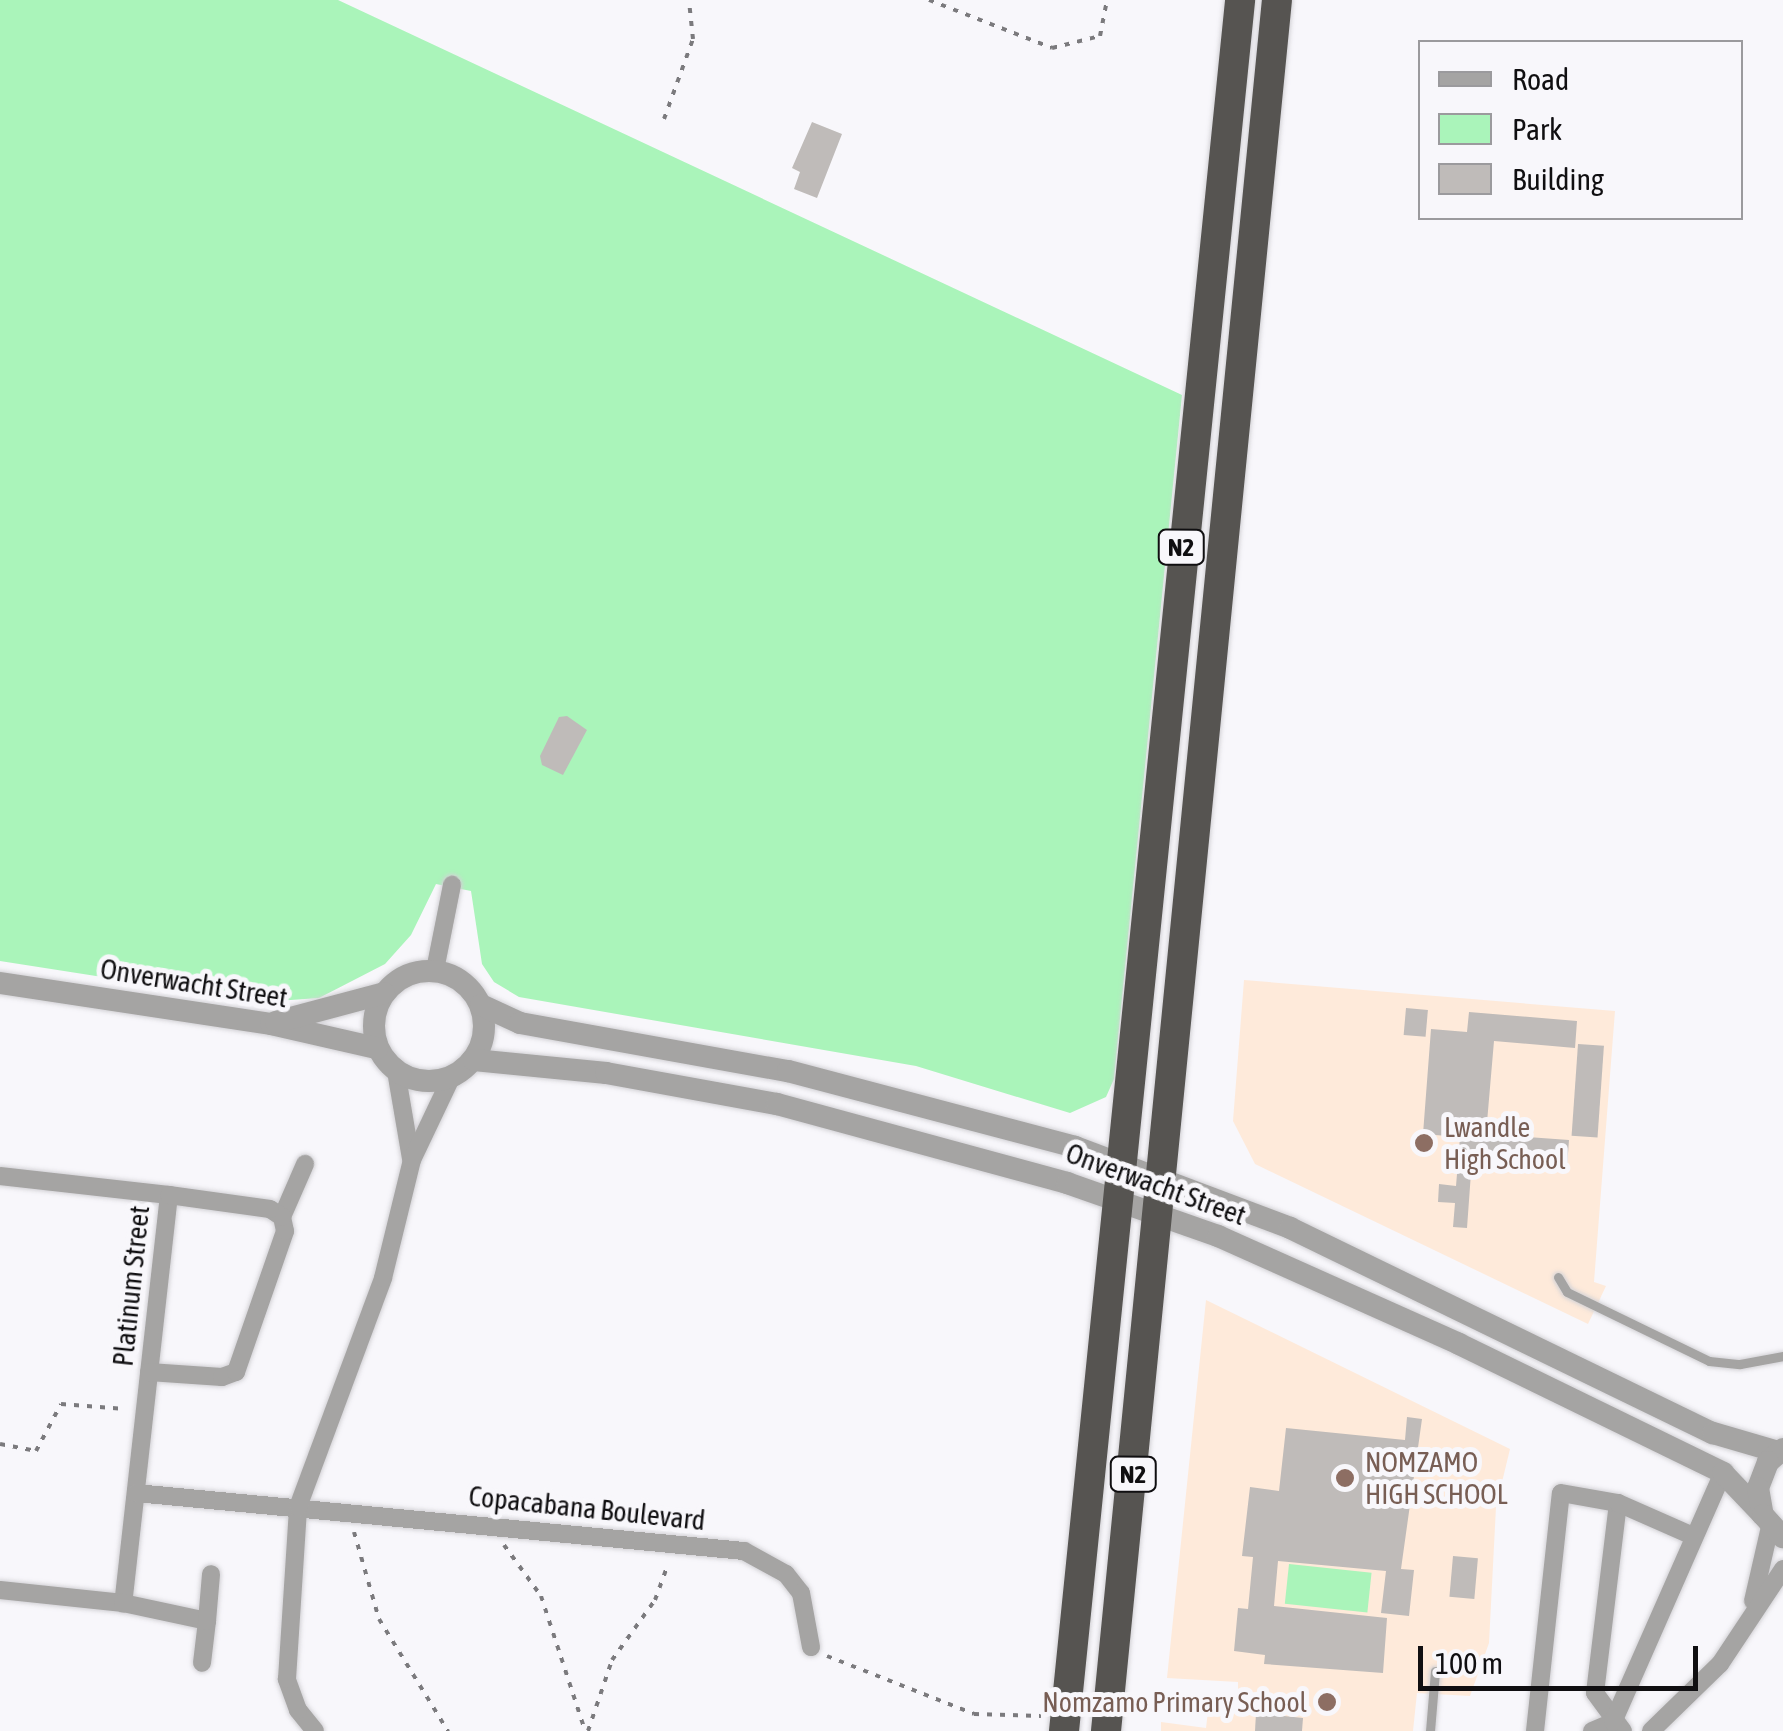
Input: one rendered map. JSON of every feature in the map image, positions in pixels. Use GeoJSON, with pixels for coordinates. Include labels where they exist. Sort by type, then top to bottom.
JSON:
{"type":"FeatureCollection","features":[{"type":"Feature","properties":{"kind":"highway","name":"N2"},"geometry":{"type":"LineString","coordinates":[[1064,1726],[1240,0]]}},
{"type":"Feature","properties":{"kind":"highway","name":"N2"},"geometry":{"type":"LineString","coordinates":[[1106,1731],[1164,1182],[1277,0]]}},
{"type":"Feature","properties":{"kind":"street"},"geometry":{"type":"LineString","coordinates":[[435,970],[452,885]]}},
{"type":"Feature","properties":{"kind":"street"},"geometry":{"type":"LineString","coordinates":[[271,1024],[384,992],[406,975],[435,970],[462,981],[481,1006],[484,1033],[474,1060],[451,1078],[412,1160],[383,1278],[298,1508],[287,1680],[298,1710],[316,1731]]}},
{"type":"Feature","properties":{"kind":"street","name":"Onverwacht Street"},"geometry":{"type":"LineString","coordinates":[[0,983],[271,1024],[378,1048]]}},
{"type":"Feature","properties":{"kind":"street"},"geometry":{"type":"LineString","coordinates":[[384,992],[373,1020],[378,1048],[396,1071],[412,1160]]}},
{"type":"Feature","properties":{"kind":"street","name":"Onverwacht Street"},"geometry":{"type":"LineString","coordinates":[[481,1006],[520,1023],[788,1071],[892,1096],[1122,1165],[1290,1228],[1713,1432],[1780,1450]]}},
{"type":"Feature","properties":{"kind":"street","name":"Onverwacht Street"},"geometry":{"type":"LineString","coordinates":[[474,1060],[606,1072],[778,1104],[1015,1165],[1119,1201],[1351,1294],[1723,1473],[1772,1526]]}},
{"type":"Feature","properties":{"kind":"street"},"geometry":{"type":"LineString","coordinates":[[396,1071],[422,1082],[451,1078]]}},
{"type":"Feature","properties":{"kind":"street"},"geometry":{"type":"LineString","coordinates":[[149,1372],[222,1377],[244,1363],[285,1231],[282,1217],[305,1164]]}},
{"type":"Feature","properties":{"kind":"street","name":"Platinum Street"},"geometry":{"type":"LineString","coordinates":[[0,1176],[170,1195],[123,1603]]}},
{"type":"Feature","properties":{"kind":"street"},"geometry":{"type":"LineString","coordinates":[[170,1195],[270,1209],[282,1217]]}},
{"type":"Feature","properties":{"kind":"street"},"geometry":{"type":"LineString","coordinates":[[1750,1612],[1772,1526],[1761,1474],[1780,1450]]}},
{"type":"Feature","properties":{"kind":"street"},"geometry":{"type":"LineString","coordinates":[[1618,1726],[1691,1535],[1723,1473]]}},
{"type":"Feature","properties":{"kind":"street"},"geometry":{"type":"LineString","coordinates":[[1535,1731],[1558,1498],[1572,1492],[1618,1503],[1691,1535]]}},
{"type":"Feature","properties":{"kind":"street"},"geometry":{"type":"LineString","coordinates":[[136,1493],[298,1508]]}},
{"type":"Feature","properties":{"kind":"street"},"geometry":{"type":"LineString","coordinates":[[1618,1503],[1595,1693],[1618,1726]]}},
{"type":"Feature","properties":{"kind":"street","name":"Copacabana Boulevard"},"geometry":{"type":"LineString","coordinates":[[298,1508],[744,1550],[786,1574],[810,1616],[810,1646]]}},
{"type":"Feature","properties":{"kind":"street"},"geometry":{"type":"LineString","coordinates":[[202,1663],[212,1574]]}},
{"type":"Feature","properties":{"kind":"street"},"geometry":{"type":"LineString","coordinates":[[1651,1731],[1720,1664],[1750,1612],[1781,1575]]}},
{"type":"Feature","properties":{"kind":"street"},"geometry":{"type":"LineString","coordinates":[[0,1590],[123,1603],[207,1621]]}},
{"type":"Feature","properties":{"kind":"street"},"geometry":{"type":"LineString","coordinates":[[1592,1731],[1618,1726]]}},
{"type":"Feature","properties":{"kind":"lane"},"geometry":{"type":"LineString","coordinates":[[1558,1277],[1563,1290],[1708,1361],[1740,1364],[1783,1356]]}},
{"type":"Feature","properties":{"kind":"lane"},"geometry":{"type":"LineString","coordinates":[[1430,1731],[1435,1671]]}},
{"type":"Feature","properties":{"kind":"path"},"geometry":{"type":"LineString","coordinates":[[664,119],[693,39],[690,0]]}},
{"type":"Feature","properties":{"kind":"path"},"geometry":{"type":"LineString","coordinates":[[929,0],[1052,48],[1100,36],[1107,0]]}},
{"type":"Feature","properties":{"kind":"path"},"geometry":{"type":"LineString","coordinates":[[0,1444],[36,1452],[61,1404],[145,1410]]}},
{"type":"Feature","properties":{"kind":"path"},"geometry":{"type":"LineString","coordinates":[[350,1512],[379,1619],[448,1731]]}},
{"type":"Feature","properties":{"kind":"path"},"geometry":{"type":"LineString","coordinates":[[490,1526],[541,1596],[586,1731]]}},
{"type":"Feature","properties":{"kind":"path"},"geometry":{"type":"LineString","coordinates":[[586,1731],[612,1660],[654,1600],[675,1545]]}},
{"type":"Feature","properties":{"kind":"path"},"geometry":{"type":"LineString","coordinates":[[810,1646],[889,1685],[974,1714],[1064,1726]]}},
{"type":"Feature","properties":{"kind":"shaded area","name":"Lwandle High School"},"geometry":{"type":"Polygon","coordinates":[[[1244,980],[1615,1011],[1594,1282],[1606,1286],[1588,1324],[1255,1164],[1233,1121],[1244,980]]]}},
{"type":"Feature","properties":{"kind":"shaded area","name":"NOMZAMO HIGH SCHOOL"},"geometry":{"type":"Polygon","coordinates":[[[1206,1300],[1510,1449],[1496,1507],[1489,1643],[1470,1696],[1417,1693],[1413,1731],[1161,1731],[1161,1722],[1206,1728],[1208,1711],[1238,1713],[1238,1682],[1167,1678],[1206,1300]]]}},
{"type":"Feature","properties":{"kind":"green space"},"geometry":{"type":"Polygon","coordinates":[[[0,0],[338,0],[1182,395],[1114,1079],[1106,1097],[1070,1113],[916,1066],[519,997],[494,982],[482,964],[471,891],[436,884],[411,935],[385,964],[319,998],[262,1002],[0,961],[0,0]]]}},
{"type":"Feature","properties":{"kind":"green space"},"geometry":{"type":"Polygon","coordinates":[[[1289,1564],[1372,1573],[1367,1612],[1285,1604],[1289,1564]]]}},
{"type":"Feature","properties":{"kind":"building"},"geometry":{"type":"Polygon","coordinates":[[[812,122],[842,134],[817,198],[794,189],[800,172],[792,168],[812,122]]]}},
{"type":"Feature","properties":{"kind":"building"},"geometry":{"type":"Polygon","coordinates":[[[567,716],[587,730],[563,775],[542,765],[540,756],[559,717],[567,716]]]}},
{"type":"Feature","properties":{"kind":"building"},"geometry":{"type":"Polygon","coordinates":[[[1406,1008],[1428,1010],[1426,1037],[1404,1035],[1406,1008]]]}},
{"type":"Feature","properties":{"kind":"building"},"geometry":{"type":"Polygon","coordinates":[[[1469,1012],[1577,1021],[1575,1048],[1494,1041],[1486,1134],[1569,1140],[1567,1167],[1472,1159],[1467,1228],[1453,1227],[1455,1203],[1438,1202],[1439,1184],[1456,1186],[1460,1137],[1423,1134],[1431,1029],[1467,1032],[1469,1012]]]}},
{"type":"Feature","properties":{"kind":"building"},"geometry":{"type":"Polygon","coordinates":[[[1578,1044],[1604,1046],[1598,1138],[1572,1136],[1578,1044]]]}},
{"type":"Feature","properties":{"kind":"building"},"geometry":{"type":"Polygon","coordinates":[[[1407,1417],[1422,1419],[1401,1569],[1414,1570],[1409,1616],[1381,1613],[1386,1571],[1278,1561],[1274,1606],[1387,1618],[1383,1673],[1264,1664],[1265,1655],[1234,1651],[1238,1608],[1248,1609],[1253,1557],[1242,1556],[1250,1487],[1279,1491],[1286,1428],[1405,1440],[1407,1417]]]}},
{"type":"Feature","properties":{"kind":"building"},"geometry":{"type":"Polygon","coordinates":[[[1453,1556],[1478,1558],[1474,1599],[1449,1597],[1453,1556]]]}},
{"type":"Feature","properties":{"kind":"building"},"geometry":{"type":"Polygon","coordinates":[[[1256,1713],[1303,1718],[1302,1731],[1255,1731],[1256,1713]]]}},
{"type":"Feature","properties":{"kind":"place","name":"Lwandle High School"},"geometry":{"type":"Point","coordinates":[1424,1143]}},
{"type":"Feature","properties":{"kind":"place","name":"NOMZAMO HIGH SCHOOL"},"geometry":{"type":"Point","coordinates":[1345,1478]}},
{"type":"Feature","properties":{"kind":"place","name":"Nomzamo Primary School"},"geometry":{"type":"Point","coordinates":[1327,1702]}}]}
